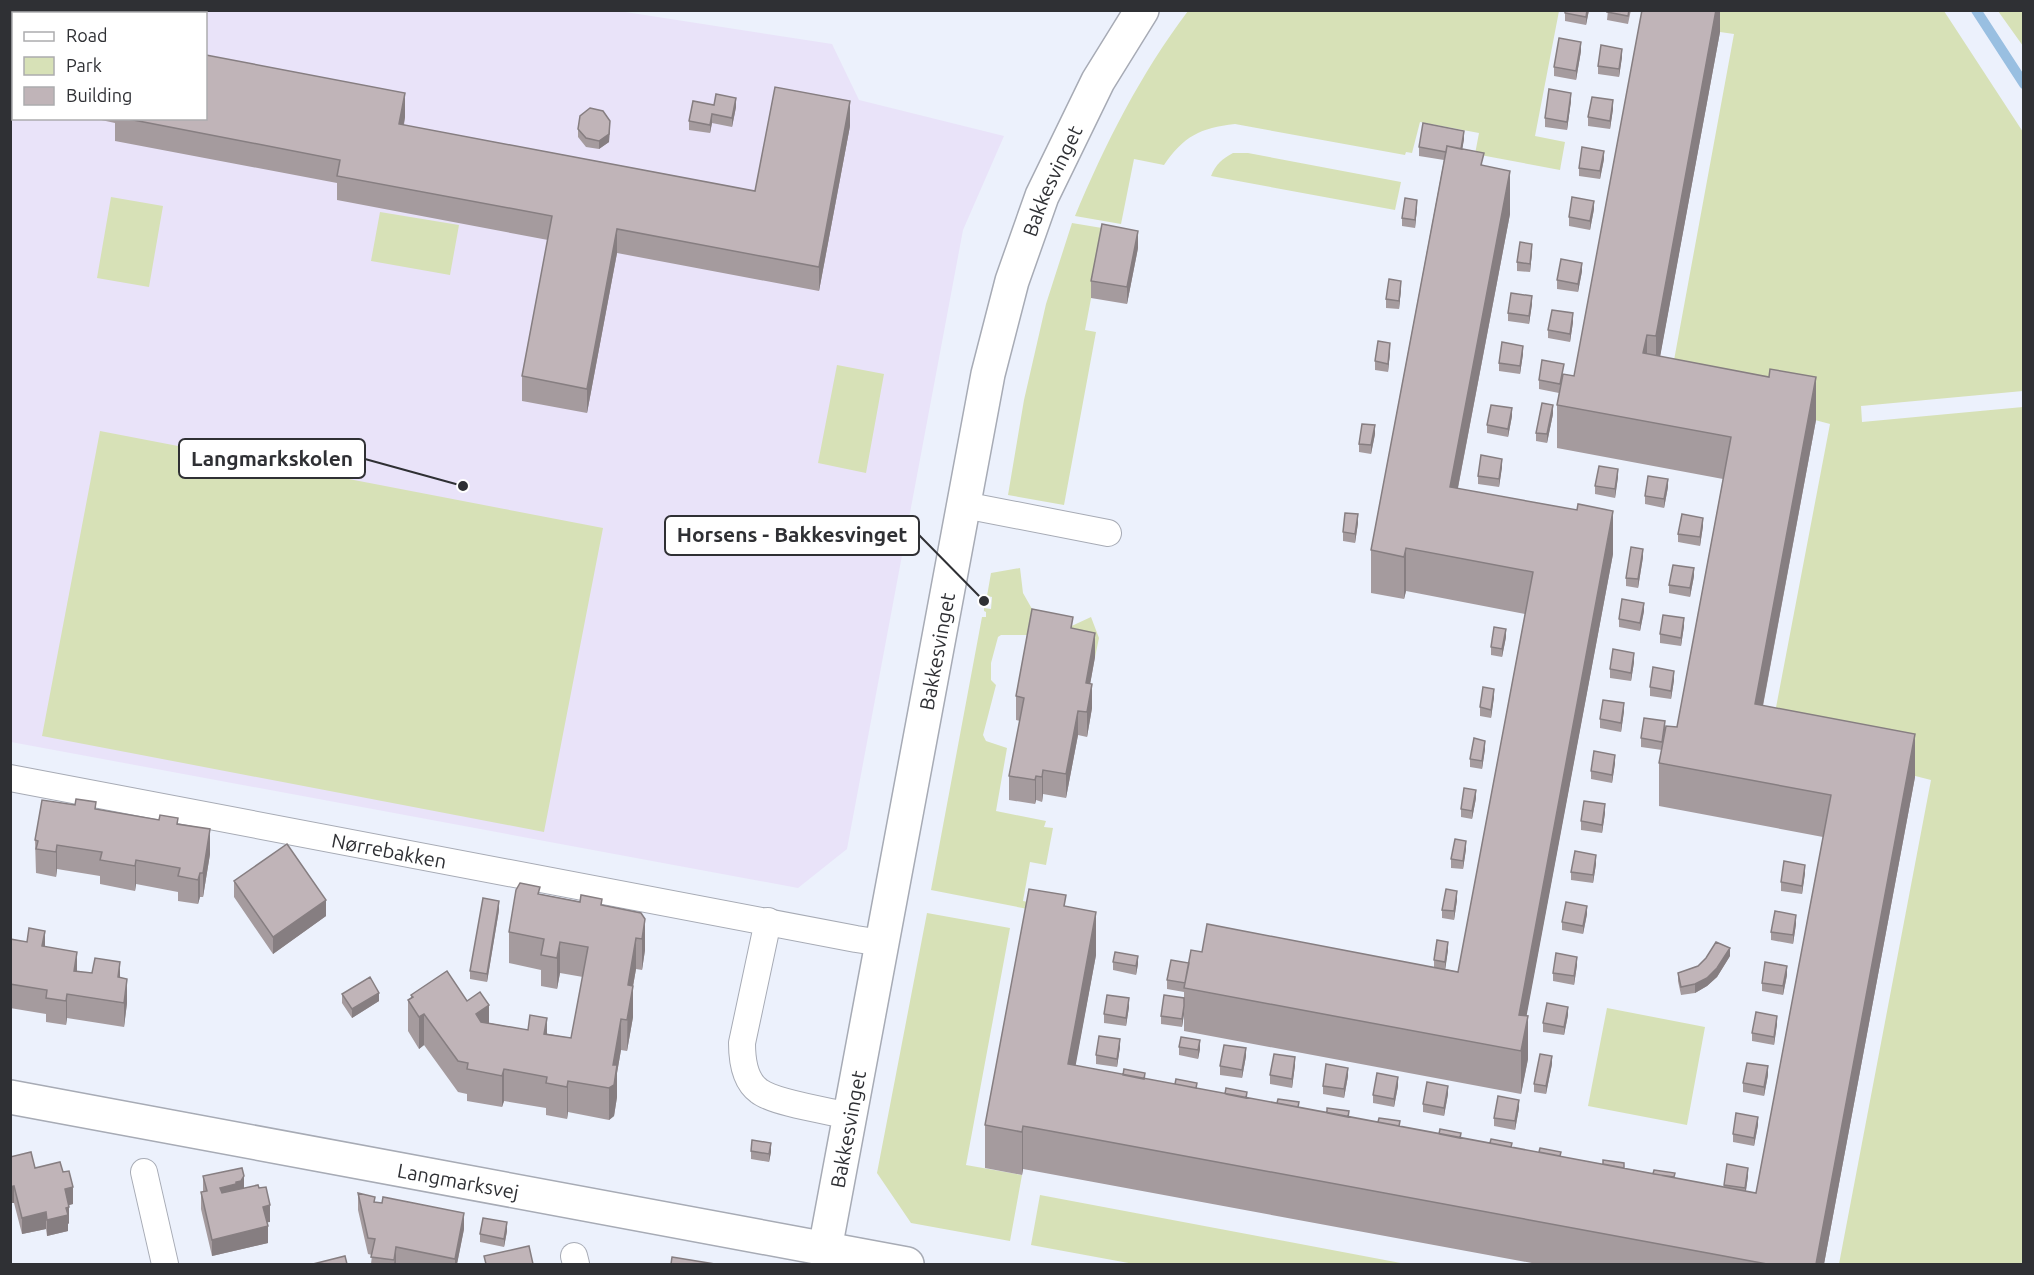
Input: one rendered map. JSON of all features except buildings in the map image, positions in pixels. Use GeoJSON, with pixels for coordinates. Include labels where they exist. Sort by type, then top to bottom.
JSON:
{"type":"FeatureCollection","features":[{"type":"Feature","properties":{"kind":"street","name":"Bakkesvinget"},"geometry":{"type":"LineString","coordinates":[[825,1249],[988,374],[1012,281],[1038,207],[1098,81],[1142,10]]}},
{"type":"Feature","properties":{"kind":"street"},"geometry":{"type":"LineString","coordinates":[[964,505],[1108,533]]}},
{"type":"Feature","properties":{"kind":"street","name":"Nørrebakken"},"geometry":{"type":"LineString","coordinates":[[10,778],[882,943]]}},
{"type":"Feature","properties":{"kind":"street"},"geometry":{"type":"LineString","coordinates":[[768,921],[742,1043],[742,1060],[757,1090],[773,1098],[850,1116]]}},
{"type":"Feature","properties":{"kind":"street","name":"Langmarksvej"},"geometry":{"type":"LineString","coordinates":[[10,1097],[907,1264]]}},
{"type":"Feature","properties":{"kind":"street"},"geometry":{"type":"LineString","coordinates":[[144,1172],[165,1264]]}},
{"type":"Feature","properties":{"kind":"shaded area"},"geometry":{"type":"Polygon","coordinates":[[[10,11],[619,11],[832,44],[859,100],[1004,136],[963,230],[847,849],[798,888],[11,742],[10,11]]]}},
{"type":"Feature","properties":{"kind":"green space"},"geometry":{"type":"Polygon","coordinates":[[[1188,11],[1559,11],[1535,136],[1565,142],[1560,170],[1475,154],[1479,133],[1420,122],[1412,153],[1406,152],[1405,155],[1235,124],[1212,128],[1194,135],[1171,155],[1164,165],[1134,159],[1121,224],[1075,216],[1125,110],[1155,59],[1188,11]]]}},
{"type":"Feature","properties":{"kind":"green space"},"geometry":{"type":"Polygon","coordinates":[[[1670,11],[1944,11],[2023,132],[2023,391],[1861,406],[1862,422],[2023,407],[2023,1264],[1839,1264],[1931,780],[1770,739],[1830,424],[1670,382],[1734,34],[1720,32],[1670,11]]]}},
{"type":"Feature","properties":{"kind":"green space"},"geometry":{"type":"Polygon","coordinates":[[[1998,11],[2023,11],[2023,46],[1998,11]]]}},
{"type":"Feature","properties":{"kind":"green space"},"geometry":{"type":"Polygon","coordinates":[[[1233,153],[1248,153],[1401,182],[1395,210],[1211,176],[1220,162],[1233,153]]]}},
{"type":"Feature","properties":{"kind":"green space"},"geometry":{"type":"Polygon","coordinates":[[[111,197],[163,206],[149,287],[97,278],[111,197]]]}},
{"type":"Feature","properties":{"kind":"green space"},"geometry":{"type":"Polygon","coordinates":[[[380,212],[459,225],[450,275],[371,261],[380,212]]]}},
{"type":"Feature","properties":{"kind":"green space"},"geometry":{"type":"Polygon","coordinates":[[[1072,223],[1120,231],[1102,241],[1085,330],[1096,332],[1064,505],[1008,495],[1024,400],[1046,304],[1072,223]]]}},
{"type":"Feature","properties":{"kind":"green space"},"geometry":{"type":"Polygon","coordinates":[[[837,365],[884,374],[866,473],[818,463],[837,365]]]}},
{"type":"Feature","properties":{"kind":"green space"},"geometry":{"type":"Polygon","coordinates":[[[100,431],[603,528],[544,832],[42,736],[100,431]]]}},
{"type":"Feature","properties":{"kind":"green space"},"geometry":{"type":"Polygon","coordinates":[[[1020,568],[1023,593],[1036,616],[1063,630],[1091,617],[1099,638],[1095,657],[1071,653],[1032,635],[1001,635],[998,637],[991,663],[991,680],[996,685],[983,735],[986,741],[1007,748],[996,811],[1046,821],[1044,827],[1053,828],[1046,865],[1030,862],[1023,901],[1039,904],[1038,911],[931,890],[982,617],[986,617],[984,608],[991,609],[992,597],[987,596],[991,573],[1020,568]]]}},
{"type":"Feature","properties":{"kind":"green space"},"geometry":{"type":"Polygon","coordinates":[[[927,913],[1010,928],[966,1165],[1022,1175],[1010,1241],[911,1223],[877,1173],[927,913]]]}},
{"type":"Feature","properties":{"kind":"green space"},"geometry":{"type":"Polygon","coordinates":[[[1607,1008],[1705,1027],[1687,1125],[1588,1106],[1607,1008]]]}},
{"type":"Feature","properties":{"kind":"green space"},"geometry":{"type":"Polygon","coordinates":[[[1040,1195],[1406,1264],[1134,1264],[1031,1245],[1040,1195]]]}},
{"type":"Feature","properties":{"kind":"waterway"},"geometry":{"type":"LineString","coordinates":[[1976,10],[2024,84]]}},
{"type":"Feature","properties":{"kind":"place","name":"Langmarkskolen"},"geometry":{"type":"Point","coordinates":[463,486]}},
{"type":"Feature","properties":{"kind":"place","name":"Horsens - Bakkesvinget"},"geometry":{"type":"Point","coordinates":[984,601]}}]}
